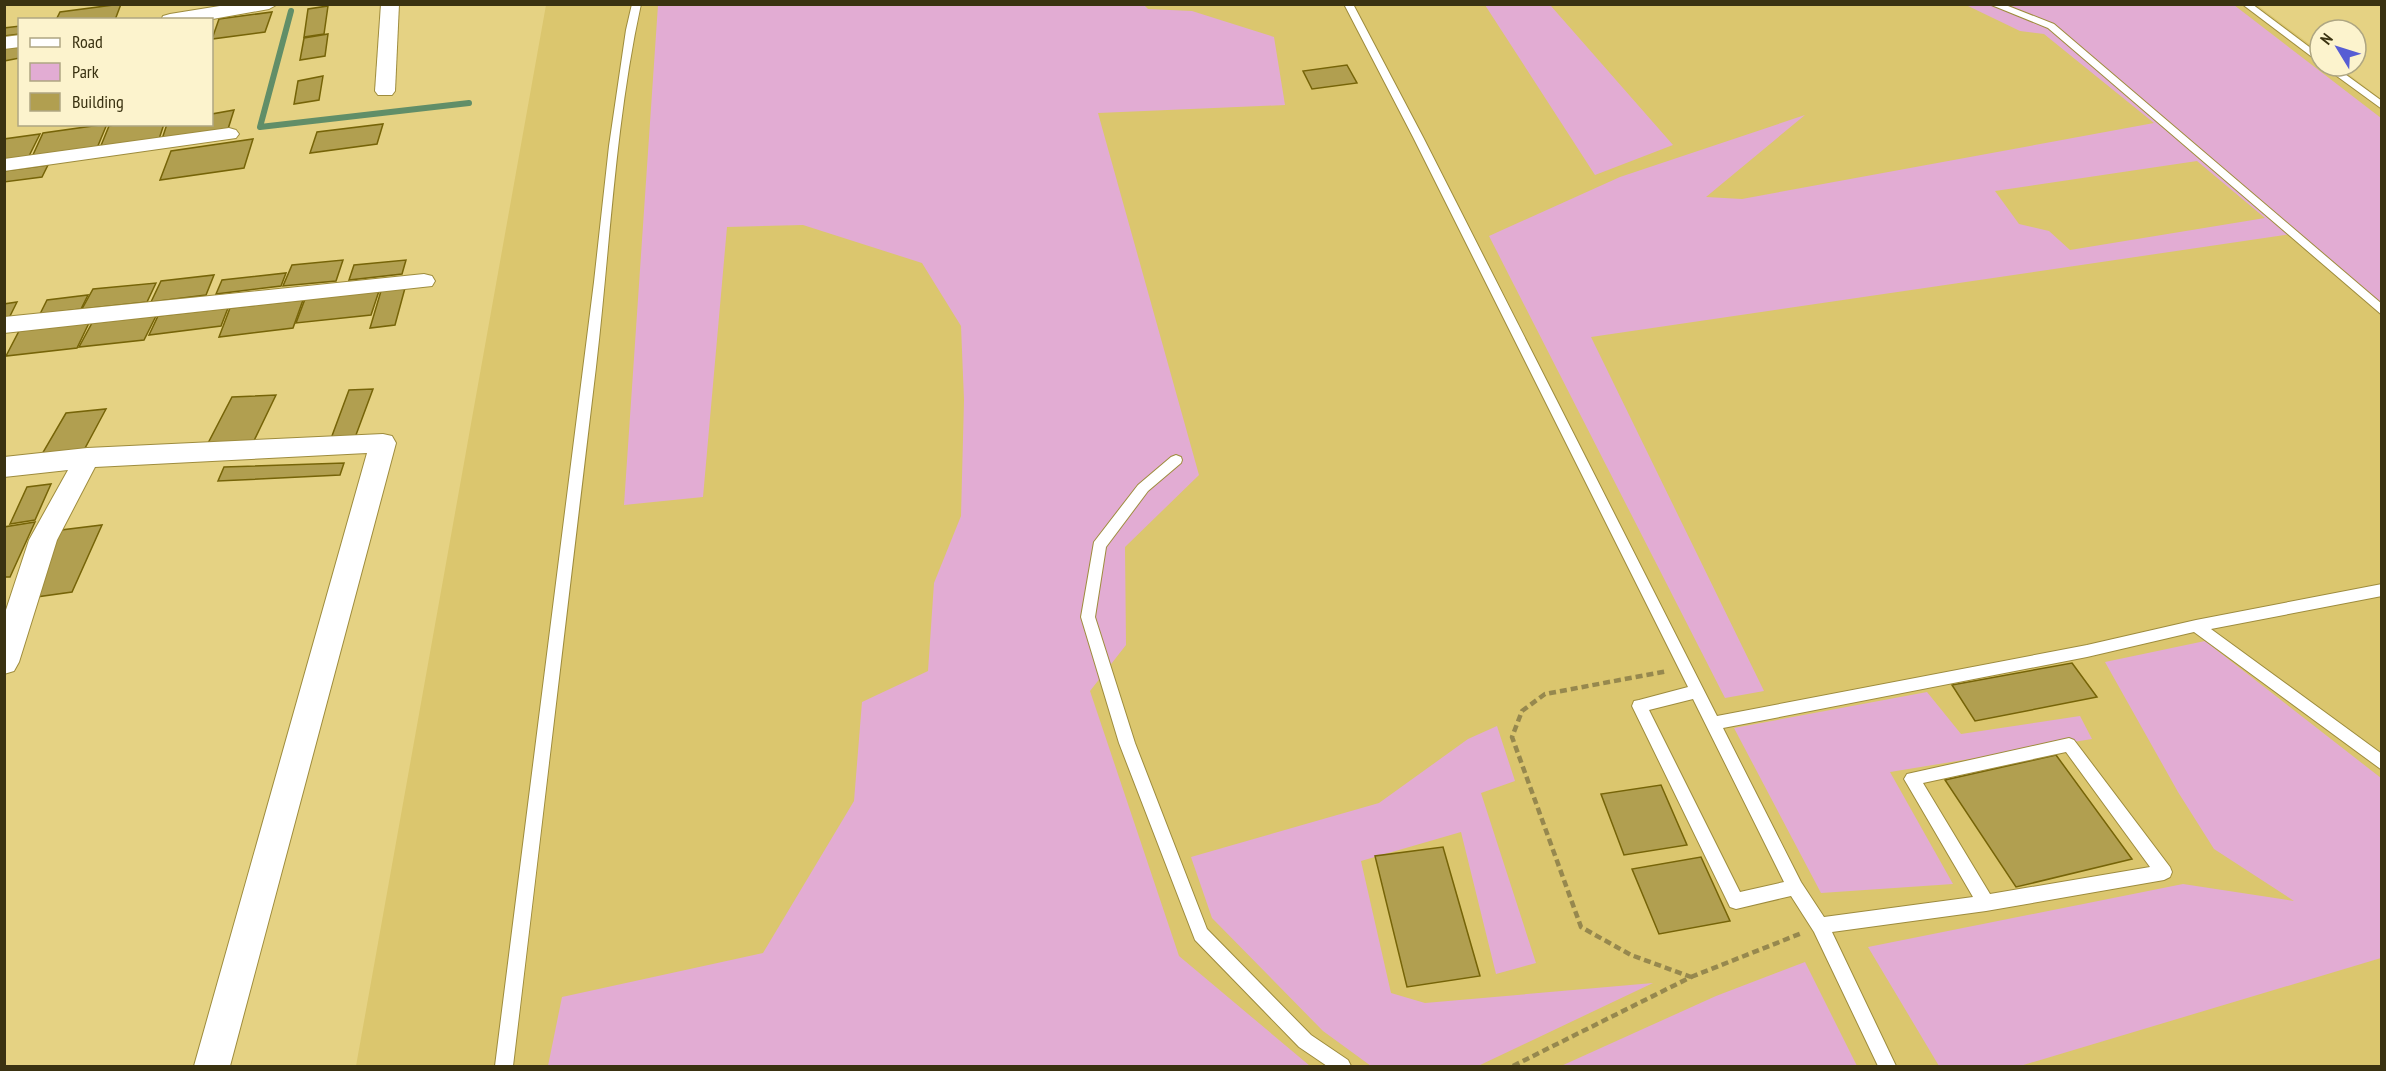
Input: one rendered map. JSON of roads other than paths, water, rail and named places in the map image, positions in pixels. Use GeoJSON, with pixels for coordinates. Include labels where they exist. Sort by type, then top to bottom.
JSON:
{"type":"FeatureCollection","features":[{"type":"Feature","properties":{"kind":"street"},"geometry":{"type":"LineString","coordinates":[[182,18],[268,4]]}},
{"type":"Feature","properties":{"kind":"street"},"geometry":{"type":"LineString","coordinates":[[385,91],[390,4]]}},
{"type":"Feature","properties":{"kind":"street"},"geometry":{"type":"LineString","coordinates":[[4,165],[229,134]]}},
{"type":"Feature","properties":{"kind":"street"},"geometry":{"type":"LineString","coordinates":[[4,325],[424,281]]}},
{"type":"Feature","properties":{"kind":"street"},"geometry":{"type":"LineString","coordinates":[[4,467],[87,458],[382,442],[212,1066]]}},
{"type":"Feature","properties":{"kind":"street"},"geometry":{"type":"LineString","coordinates":[[4,662],[43,540],[87,458]]}},
{"type":"Feature","properties":{"kind":"lane"},"geometry":{"type":"LineString","coordinates":[[504,1066],[578,470],[614,146],[637,4]]}},
{"type":"Feature","properties":{"kind":"lane"},"geometry":{"type":"LineString","coordinates":[[1348,4],[1687,667],[1795,887],[1820,926],[1887,1066]]}},
{"type":"Feature","properties":{"kind":"lane"},"geometry":{"type":"LineString","coordinates":[[1994,4],[2050,26],[2382,311]]}},
{"type":"Feature","properties":{"kind":"lane"},"geometry":{"type":"LineString","coordinates":[[2246,4],[2308,51]]}},
{"type":"Feature","properties":{"kind":"lane"},"geometry":{"type":"LineString","coordinates":[[2344,78],[2382,106]]}},
{"type":"Feature","properties":{"kind":"lane"},"geometry":{"type":"LineString","coordinates":[[1176,460],[1143,488],[1099,546],[1088,617],[1126,743],[1201,934],[1305,1041],[1342,1066]]}},
{"type":"Feature","properties":{"kind":"lane"},"geometry":{"type":"LineString","coordinates":[[1713,723],[2087,651],[2196,626],[2382,590]]}},
{"type":"Feature","properties":{"kind":"lane"},"geometry":{"type":"LineString","coordinates":[[2196,626],[2382,763]]}},
{"type":"Feature","properties":{"kind":"lane"},"geometry":{"type":"LineString","coordinates":[[1698,691],[1639,706],[1736,901],[1795,887]]}},
{"type":"Feature","properties":{"kind":"lane"},"geometry":{"type":"LineString","coordinates":[[1820,926],[1986,903],[2164,872],[2069,745],[1912,779],[1986,903]]}},
{"type":"Feature","properties":{"kind":"waterway"},"geometry":{"type":"LineString","coordinates":[[291,11],[260,127],[469,103]]}}]}
